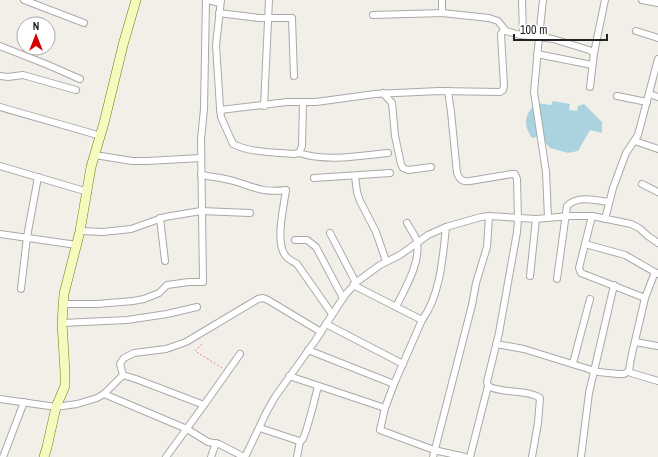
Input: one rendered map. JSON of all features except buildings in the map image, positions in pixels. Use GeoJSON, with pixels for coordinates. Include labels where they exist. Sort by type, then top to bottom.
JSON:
{"type":"FeatureCollection","features":[{"type":"Feature","properties":{"kind":"street"},"geometry":{"type":"LineString","coordinates":[[24,0],[84,23]]}},
{"type":"Feature","properties":{"kind":"street"},"geometry":{"type":"LineString","coordinates":[[44,457],[56,407],[63,392],[66,380],[62,323],[65,286],[77,245],[90,175],[136,0]]}},
{"type":"Feature","properties":{"kind":"street"},"geometry":{"type":"LineString","coordinates":[[63,304],[97,304],[133,301],[159,294],[167,285],[203,282],[201,138],[205,98],[206,0],[220,1],[216,45],[220,110],[221,117],[233,144],[247,149],[294,154],[299,153],[314,157],[388,153]]}},
{"type":"Feature","properties":{"kind":"street"},"geometry":{"type":"LineString","coordinates":[[264,106],[264,72],[269,18],[269,0]]}},
{"type":"Feature","properties":{"kind":"street"},"geometry":{"type":"LineString","coordinates":[[442,0],[442,14]]}},
{"type":"Feature","properties":{"kind":"street"},"geometry":{"type":"LineString","coordinates":[[522,0],[523,35]]}},
{"type":"Feature","properties":{"kind":"street"},"geometry":{"type":"LineString","coordinates":[[543,0],[538,36],[535,97],[546,172],[548,218]]}},
{"type":"Feature","properties":{"kind":"street"},"geometry":{"type":"LineString","coordinates":[[590,87],[594,53],[605,0]]}},
{"type":"Feature","properties":{"kind":"street"},"geometry":{"type":"LineString","coordinates":[[642,0],[658,3]]}},
{"type":"Feature","properties":{"kind":"street"},"geometry":{"type":"LineString","coordinates":[[219,13],[269,18],[292,18],[294,76]]}},
{"type":"Feature","properties":{"kind":"street"},"geometry":{"type":"LineString","coordinates":[[373,14],[442,14],[494,19],[498,21],[506,31],[523,35],[538,36],[590,50],[594,53]]}},
{"type":"Feature","properties":{"kind":"street"},"geometry":{"type":"LineString","coordinates":[[220,110],[264,106],[287,102],[316,102],[365,94],[448,91],[500,92],[503,90],[504,79],[500,39],[503,31],[506,31]]}},
{"type":"Feature","properties":{"kind":"street"},"geometry":{"type":"LineString","coordinates":[[636,31],[658,38]]}},
{"type":"Feature","properties":{"kind":"street"},"geometry":{"type":"LineString","coordinates":[[0,46],[80,79]]}},
{"type":"Feature","properties":{"kind":"street"},"geometry":{"type":"LineString","coordinates":[[537,54],[592,65]]}},
{"type":"Feature","properties":{"kind":"street"},"geometry":{"type":"LineString","coordinates":[[605,219],[609,202],[626,153],[635,141],[640,128],[658,59]]}},
{"type":"Feature","properties":{"kind":"street"},"geometry":{"type":"LineString","coordinates":[[0,76],[8,77],[23,75],[76,90]]}},
{"type":"Feature","properties":{"kind":"street"},"geometry":{"type":"LineString","coordinates":[[448,91],[458,177],[464,182],[515,174],[517,180],[518,219],[513,259],[496,344],[487,378],[488,386],[470,457]]}},
{"type":"Feature","properties":{"kind":"street"},"geometry":{"type":"LineString","coordinates":[[383,93],[392,103],[395,136],[400,164],[403,168],[408,170],[431,167]]}},
{"type":"Feature","properties":{"kind":"street"},"geometry":{"type":"LineString","coordinates":[[649,94],[658,97]]}},
{"type":"Feature","properties":{"kind":"street"},"geometry":{"type":"LineString","coordinates":[[617,96],[647,102]]}},
{"type":"Feature","properties":{"kind":"street"},"geometry":{"type":"LineString","coordinates":[[299,153],[302,146],[303,102]]}},
{"type":"Feature","properties":{"kind":"street"},"geometry":{"type":"LineString","coordinates":[[0,108],[101,136]]}},
{"type":"Feature","properties":{"kind":"street"},"geometry":{"type":"LineString","coordinates":[[635,141],[658,149]]}},
{"type":"Feature","properties":{"kind":"street"},"geometry":{"type":"LineString","coordinates":[[95,155],[126,160],[147,161],[201,158]]}},
{"type":"Feature","properties":{"kind":"street"},"geometry":{"type":"LineString","coordinates":[[0,166],[88,192]]}},
{"type":"Feature","properties":{"kind":"street"},"geometry":{"type":"LineString","coordinates":[[314,178],[390,173]]}},
{"type":"Feature","properties":{"kind":"street"},"geometry":{"type":"LineString","coordinates":[[201,175],[238,182],[259,190],[286,190],[280,237],[282,251],[288,258],[297,264],[332,314]]}},
{"type":"Feature","properties":{"kind":"street"},"geometry":{"type":"LineString","coordinates":[[355,176],[360,201],[376,232],[386,261]]}},
{"type":"Feature","properties":{"kind":"street"},"geometry":{"type":"LineString","coordinates":[[21,289],[27,238],[38,177]]}},
{"type":"Feature","properties":{"kind":"street"},"geometry":{"type":"LineString","coordinates":[[642,184],[658,192]]}},
{"type":"Feature","properties":{"kind":"street"},"geometry":{"type":"LineString","coordinates":[[557,278],[567,206],[570,202],[575,201],[592,200],[609,202]]}},
{"type":"Feature","properties":{"kind":"street"},"geometry":{"type":"LineString","coordinates":[[80,231],[103,232],[131,228],[160,218],[201,211],[250,213]]}},
{"type":"Feature","properties":{"kind":"street"},"geometry":{"type":"LineString","coordinates":[[104,394],[187,429],[208,442],[223,445],[245,457],[270,404],[343,298],[355,284],[374,268],[400,255],[417,242],[446,227],[481,217],[490,216],[536,220],[581,215],[631,224],[639,228],[658,243]]}},
{"type":"Feature","properties":{"kind":"street"},"geometry":{"type":"LineString","coordinates":[[432,457],[472,305],[476,283],[487,247],[490,216]]}},
{"type":"Feature","properties":{"kind":"street"},"geometry":{"type":"LineString","coordinates":[[592,216],[579,268],[580,273],[646,298]]}},
{"type":"Feature","properties":{"kind":"street"},"geometry":{"type":"LineString","coordinates":[[160,218],[166,261]]}},
{"type":"Feature","properties":{"kind":"street"},"geometry":{"type":"LineString","coordinates":[[530,276],[536,220]]}},
{"type":"Feature","properties":{"kind":"street"},"geometry":{"type":"LineString","coordinates":[[396,307],[415,264],[417,242],[407,223]]}},
{"type":"Feature","properties":{"kind":"street"},"geometry":{"type":"LineString","coordinates":[[446,227],[435,297],[432,306],[422,320],[394,384],[385,408],[380,430],[434,450],[465,457]]}},
{"type":"Feature","properties":{"kind":"street"},"geometry":{"type":"LineString","coordinates":[[330,233],[355,284],[422,320]]}},
{"type":"Feature","properties":{"kind":"street"},"geometry":{"type":"LineString","coordinates":[[0,234],[77,245]]}},
{"type":"Feature","properties":{"kind":"street"},"geometry":{"type":"LineString","coordinates":[[295,240],[307,240],[312,242],[343,298]]}},
{"type":"Feature","properties":{"kind":"street"},"geometry":{"type":"LineString","coordinates":[[496,344],[524,349],[595,371],[618,374],[624,374],[629,371],[646,298],[657,273],[625,256],[585,244]]}},
{"type":"Feature","properties":{"kind":"street"},"geometry":{"type":"LineString","coordinates":[[581,457],[590,393],[614,285]]}},
{"type":"Feature","properties":{"kind":"street"},"geometry":{"type":"LineString","coordinates":[[123,376],[120,364],[124,358],[134,353],[176,347],[198,336],[206,329],[258,299],[263,298],[268,300],[321,332]]}},
{"type":"Feature","properties":{"kind":"street"},"geometry":{"type":"LineString","coordinates":[[573,363],[590,298]]}},
{"type":"Feature","properties":{"kind":"street"},"geometry":{"type":"LineString","coordinates":[[62,323],[111,322],[167,314],[197,307]]}},
{"type":"Feature","properties":{"kind":"street"},"geometry":{"type":"LineString","coordinates":[[326,324],[403,364]]}},
{"type":"Feature","properties":{"kind":"street"},"geometry":{"type":"LineString","coordinates":[[635,342],[658,346],[658,342]]}},
{"type":"Feature","properties":{"kind":"street"},"geometry":{"type":"LineString","coordinates":[[308,350],[394,384]]}},
{"type":"Feature","properties":{"kind":"street"},"geometry":{"type":"LineString","coordinates":[[166,457],[240,354]]}},
{"type":"Feature","properties":{"kind":"street"},"geometry":{"type":"LineString","coordinates":[[629,371],[658,381]]}},
{"type":"Feature","properties":{"kind":"street"},"geometry":{"type":"LineString","coordinates":[[0,399],[56,407],[77,404],[97,398],[104,394],[123,376]]}},
{"type":"Feature","properties":{"kind":"street"},"geometry":{"type":"LineString","coordinates":[[123,376],[136,379],[204,405]]}},
{"type":"Feature","properties":{"kind":"street"},"geometry":{"type":"LineString","coordinates":[[290,376],[385,408]]}},
{"type":"Feature","properties":{"kind":"street"},"geometry":{"type":"LineString","coordinates":[[297,457],[300,441],[304,438],[318,386]]}},
{"type":"Feature","properties":{"kind":"street"},"geometry":{"type":"LineString","coordinates":[[488,386],[540,398],[538,423],[532,457]]}},
{"type":"Feature","properties":{"kind":"street"},"geometry":{"type":"LineString","coordinates":[[3,457],[24,402]]}},
{"type":"Feature","properties":{"kind":"street"},"geometry":{"type":"LineString","coordinates":[[260,428],[300,441]]}},
{"type":"Feature","properties":{"kind":"street"},"geometry":{"type":"LineString","coordinates":[[211,457],[216,443]]}},
{"type":"Feature","properties":{"kind":"path"},"geometry":{"type":"LineString","coordinates":[[202,344],[195,352],[228,372]]}},
{"type":"Feature","properties":{"kind":"water"},"geometry":{"type":"Polygon","coordinates":[[[553,101],[570,104],[569,110],[577,111],[578,106],[584,104],[602,122],[602,133],[590,130],[578,151],[568,153],[550,148],[539,136],[532,138],[526,124],[529,111],[537,103],[551,105],[553,101]]]}}]}
